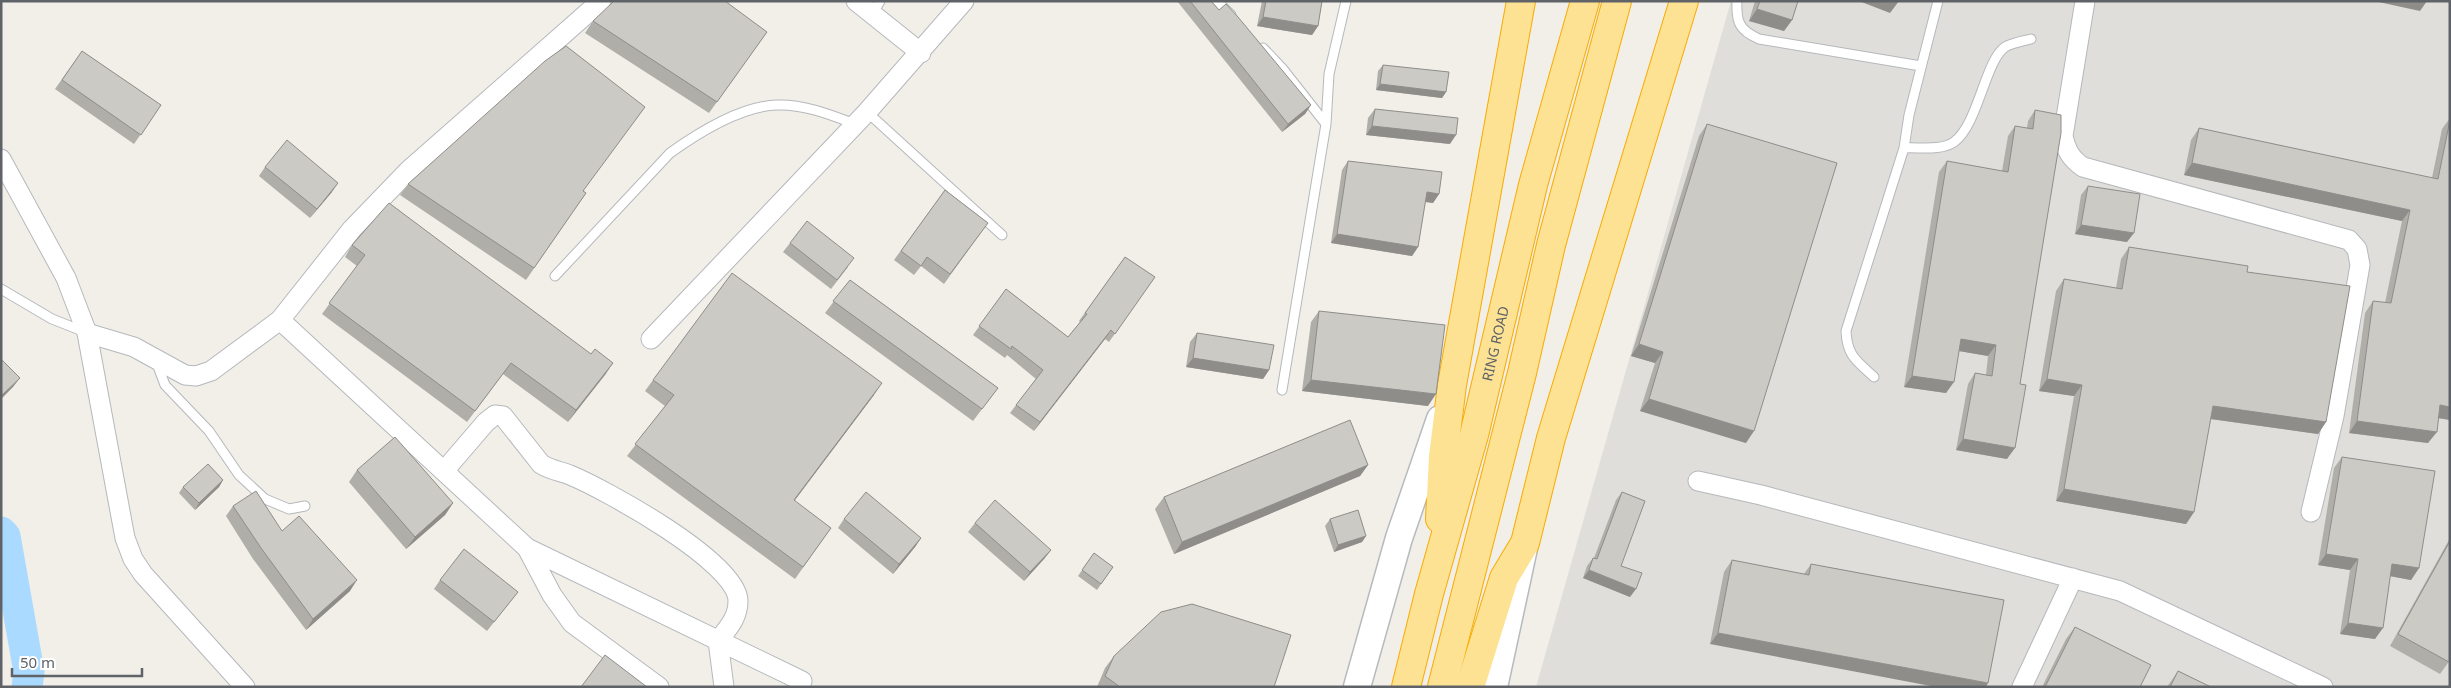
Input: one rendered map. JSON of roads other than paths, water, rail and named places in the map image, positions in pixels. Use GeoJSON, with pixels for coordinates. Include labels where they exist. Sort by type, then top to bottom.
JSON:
{"type":"FeatureCollection","features":[{"type":"Feature","properties":{"kind":"highway"},"geometry":{"type":"LineString","coordinates":[[1437,571],[1443,457],[1452,385],[1521,1]]}},
{"type":"Feature","properties":{"kind":"highway","name":"RING ROAD"},"geometry":{"type":"LineString","coordinates":[[1406,687],[1474,436],[1533,185],[1585,1]]}},
{"type":"Feature","properties":{"kind":"highway"},"geometry":{"type":"LineString","coordinates":[[1442,687],[1522,373],[1551,245],[1617,1]]}},
{"type":"Feature","properties":{"kind":"highway"},"geometry":{"type":"LineString","coordinates":[[1470,687],[1504,578],[1525,543],[1551,438],[1684,1]]}},
{"type":"Feature","properties":{"kind":"street"},"geometry":{"type":"LineString","coordinates":[[87,333],[134,347],[185,375],[196,376],[211,371],[280,320],[352,229],[408,171],[601,1]]}},
{"type":"Feature","properties":{"kind":"street"},"geometry":{"type":"LineString","coordinates":[[856,1],[876,8],[921,53]]}},
{"type":"Feature","properties":{"kind":"street"},"geometry":{"type":"LineString","coordinates":[[651,339],[861,118],[921,53],[964,1]]}},
{"type":"Feature","properties":{"kind":"street"},"geometry":{"type":"LineString","coordinates":[[2085,1],[2063,136],[2066,150],[2073,160],[2083,167],[2349,240],[2357,249],[2360,265],[2334,416],[2311,512]]}},
{"type":"Feature","properties":{"kind":"street"},"geometry":{"type":"LineString","coordinates":[[1,159],[66,278],[87,333],[125,538],[133,559],[143,574],[245,687]]}},
{"type":"Feature","properties":{"kind":"street"},"geometry":{"type":"LineString","coordinates":[[280,320],[527,548],[802,681]]}},
{"type":"Feature","properties":{"kind":"street"},"geometry":{"type":"LineString","coordinates":[[1357,687],[1399,538],[1452,385]]}},
{"type":"Feature","properties":{"kind":"street"},"geometry":{"type":"LineString","coordinates":[[444,471],[486,422],[496,415],[503,416],[541,464],[569,475],[638,510],[700,551],[733,585],[738,600],[735,619],[718,641],[724,687]]}},
{"type":"Feature","properties":{"kind":"street"},"geometry":{"type":"LineString","coordinates":[[1698,481],[1762,495],[2120,591],[2323,687]]}},
{"type":"Feature","properties":{"kind":"street"},"geometry":{"type":"LineString","coordinates":[[1494,687],[1525,543]]}},
{"type":"Feature","properties":{"kind":"street"},"geometry":{"type":"LineString","coordinates":[[527,548],[552,595],[572,623],[658,687]]}},
{"type":"Feature","properties":{"kind":"street"},"geometry":{"type":"LineString","coordinates":[[2022,687],[2073,578]]}},
{"type":"Feature","properties":{"kind":"lane"},"geometry":{"type":"LineString","coordinates":[[1217,1],[1237,21]]}},
{"type":"Feature","properties":{"kind":"lane"},"geometry":{"type":"LineString","coordinates":[[1282,390],[1326,124],[1329,74],[1346,1]]}},
{"type":"Feature","properties":{"kind":"lane"},"geometry":{"type":"LineString","coordinates":[[1737,1],[1737,17],[1745,33],[1759,39],[1921,66]]}},
{"type":"Feature","properties":{"kind":"lane"},"geometry":{"type":"LineString","coordinates":[[1874,377],[1854,359],[1847,346],[1846,331],[1904,148],[1909,115],[1938,1]]}},
{"type":"Feature","properties":{"kind":"lane"},"geometry":{"type":"LineString","coordinates":[[1904,148],[1942,147],[1953,143],[1962,134],[1971,118],[1997,59],[2005,48],[2031,39]]}},
{"type":"Feature","properties":{"kind":"lane"},"geometry":{"type":"LineString","coordinates":[[1256,41],[1282,68],[1326,124]]}},
{"type":"Feature","properties":{"kind":"lane"},"geometry":{"type":"LineString","coordinates":[[555,276],[670,153],[692,137],[754,108],[779,105],[861,118],[1002,235]]}},
{"type":"Feature","properties":{"kind":"lane"},"geometry":{"type":"LineString","coordinates":[[1,289],[52,319],[87,333]]}},
{"type":"Feature","properties":{"kind":"lane"},"geometry":{"type":"LineString","coordinates":[[155,359],[165,385],[209,431],[238,475],[265,499],[289,510],[305,506]]}},
{"type":"Feature","properties":{"kind":"waterway"},"geometry":{"type":"LineString","coordinates":[[1,532],[5,536],[29,672],[27,687]]}}]}
